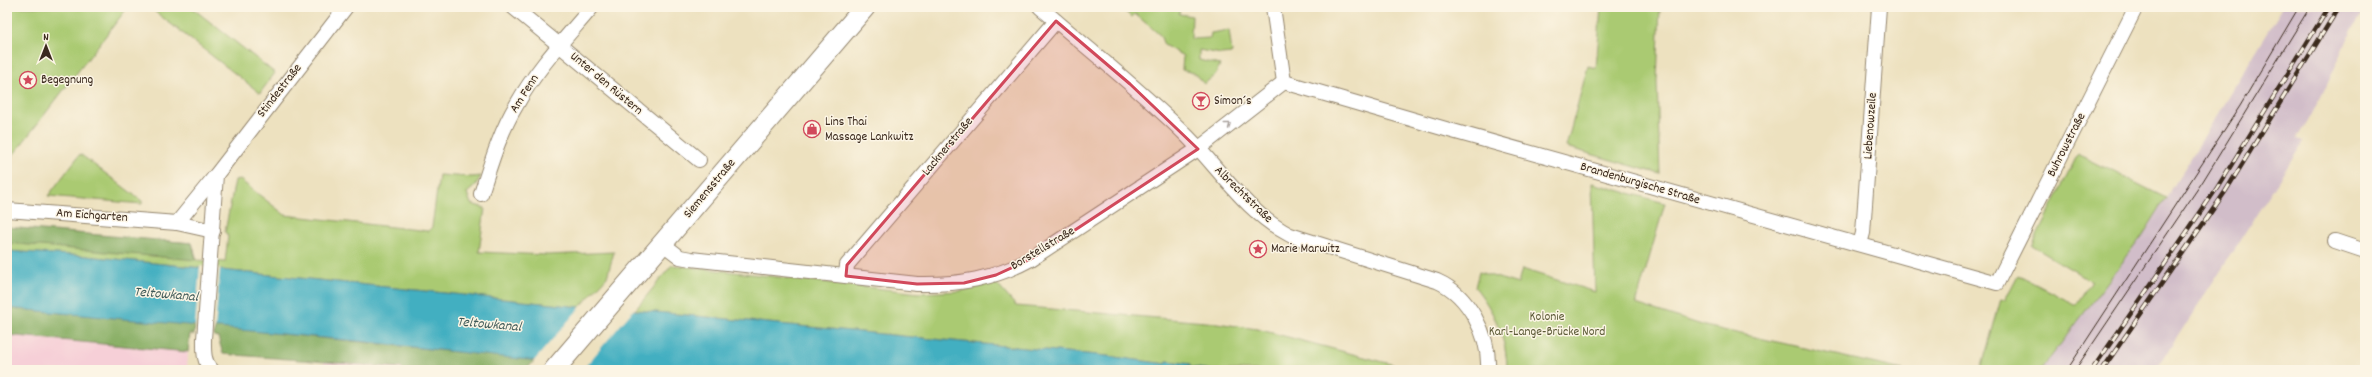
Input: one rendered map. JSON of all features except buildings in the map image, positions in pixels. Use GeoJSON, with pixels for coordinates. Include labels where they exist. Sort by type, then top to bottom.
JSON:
{"type":"FeatureCollection","features":[{"type":"Feature","properties":{"kind":"main road","name":"Siemensstraße"},"geometry":{"type":"LineString","coordinates":[[554,370],[865,7]]}},
{"type":"Feature","properties":{"kind":"street","name":"Stindestraße"},"geometry":{"type":"LineString","coordinates":[[177,223],[346,7]]}},
{"type":"Feature","properties":{"kind":"street","name":"Unter den Rüstern"},"geometry":{"type":"LineString","coordinates":[[513,7],[699,160]]}},
{"type":"Feature","properties":{"kind":"street","name":"Am Fenn"},"geometry":{"type":"LineString","coordinates":[[481,194],[494,154],[517,104],[560,46],[592,7]]}},
{"type":"Feature","properties":{"kind":"street","name":"Albrechtstraße"},"geometry":{"type":"LineString","coordinates":[[1040,7],[1130,84],[1189,138],[1261,216],[1283,232],[1437,280],[1453,290],[1467,307],[1485,339],[1488,370]]}},
{"type":"Feature","properties":{"kind":"street"},"geometry":{"type":"LineString","coordinates":[[1273,7],[1284,82]]}},
{"type":"Feature","properties":{"kind":"street","name":"Liebenowzeile"},"geometry":{"type":"LineString","coordinates":[[1860,244],[1863,233],[1879,7]]}},
{"type":"Feature","properties":{"kind":"street","name":"Buhrowstraße"},"geometry":{"type":"LineString","coordinates":[[1997,283],[2136,7]]}},
{"type":"Feature","properties":{"kind":"street","name":"Lacknerstraße"},"geometry":{"type":"LineString","coordinates":[[846,276],[847,265],[1056,21]]}},
{"type":"Feature","properties":{"kind":"street","name":"Borstellstraße"},"geometry":{"type":"LineString","coordinates":[[663,244],[680,257],[691,259],[932,285],[964,283],[996,275],[1031,259],[1198,149],[1284,82]]}},
{"type":"Feature","properties":{"kind":"street","name":"Brandenburgische Straße"},"geometry":{"type":"LineString","coordinates":[[1284,82],[1449,130],[1997,283]]}},
{"type":"Feature","properties":{"kind":"street"},"geometry":{"type":"LineString","coordinates":[[212,370],[208,366],[205,358],[204,339],[216,175]]}},
{"type":"Feature","properties":{"kind":"street","name":"Am Eichgarten"},"geometry":{"type":"LineString","coordinates":[[7,210],[177,223]]}},
{"type":"Feature","properties":{"kind":"street"},"geometry":{"type":"LineString","coordinates":[[177,223],[213,231]]}},
{"type":"Feature","properties":{"kind":"street"},"geometry":{"type":"LineString","coordinates":[[2335,241],[2365,250]]}},
{"type":"Feature","properties":{"kind":"highlighted area"},"geometry":{"type":"Polygon","coordinates":[[[1056,21],[1130,84],[1198,149],[1031,259],[996,275],[964,283],[917,284],[846,276],[847,265],[1056,21]]]}},
{"type":"Feature","properties":{"kind":"shaded area"},"geometry":{"type":"Polygon","coordinates":[[[2283,7],[2365,7],[2365,9],[2351,32],[2321,98],[2297,139],[2304,141],[2156,370],[2041,370],[2148,228],[2283,7]]]}},
{"type":"Feature","properties":{"kind":"shaded area"},"geometry":{"type":"Polygon","coordinates":[[[7,335],[188,352],[187,370],[7,370],[7,335]]]}},
{"type":"Feature","properties":{"kind":"shaded area"},"geometry":{"type":"Polygon","coordinates":[[[324,362],[402,368],[403,370],[324,370],[324,362]]]}},
{"type":"Feature","properties":{"kind":"green space"},"geometry":{"type":"Polygon","coordinates":[[[8,7],[128,7],[7,163],[7,9],[8,7]]]}},
{"type":"Feature","properties":{"kind":"green space"},"geometry":{"type":"Polygon","coordinates":[[[149,7],[191,7],[275,73],[260,93],[149,7]]]}},
{"type":"Feature","properties":{"kind":"green space"},"geometry":{"type":"Polygon","coordinates":[[[1119,7],[1180,7],[1179,14],[1192,16],[1191,39],[1210,38],[1211,33],[1229,30],[1232,53],[1221,54],[1199,50],[1199,60],[1220,65],[1215,75],[1204,84],[1194,73],[1182,70],[1183,56],[1164,45],[1160,35],[1135,14],[1132,17],[1119,7]]]}},
{"type":"Feature","properties":{"kind":"green space"},"geometry":{"type":"Polygon","coordinates":[[[1601,7],[1660,7],[1657,81],[1660,174],[1566,147],[1588,66],[1596,68],[1601,7]]]}},
{"type":"Feature","properties":{"kind":"green space"},"geometry":{"type":"Polygon","coordinates":[[[80,154],[142,201],[142,204],[48,196],[80,154]]]}},
{"type":"Feature","properties":{"kind":"green space"},"geometry":{"type":"Polygon","coordinates":[[[2078,154],[2166,198],[2143,235],[2041,370],[1981,370],[2001,299],[2005,300],[2018,275],[2076,305],[2091,281],[2032,246],[2078,154]]]}},
{"type":"Feature","properties":{"kind":"green space"},"geometry":{"type":"Polygon","coordinates":[[[439,175],[472,177],[481,176],[475,186],[467,193],[471,204],[485,208],[479,252],[548,255],[614,252],[607,277],[580,307],[86,256],[7,251],[7,229],[192,243],[197,260],[225,262],[228,236],[225,232],[235,180],[239,179],[285,215],[428,231],[432,227],[439,175]]]}},
{"type":"Feature","properties":{"kind":"green space","name":"Kolonie Karl-Lange-Brücke Nord"},"geometry":{"type":"Polygon","coordinates":[[[1592,183],[1665,203],[1636,304],[1705,326],[1903,370],[1507,370],[1505,347],[1502,336],[1488,306],[1475,287],[1479,272],[1518,284],[1522,269],[1595,292],[1592,183]]]}},
{"type":"Feature","properties":{"kind":"green space"},"geometry":{"type":"Polygon","coordinates":[[[7,227],[192,243],[196,260],[7,243],[7,227]]]}},
{"type":"Feature","properties":{"kind":"green space"},"geometry":{"type":"Polygon","coordinates":[[[672,265],[919,293],[961,291],[995,282],[1016,306],[1217,323],[1257,329],[1414,370],[1212,370],[1190,367],[1190,364],[1167,361],[1166,364],[1107,356],[635,310],[672,265]]]}},
{"type":"Feature","properties":{"kind":"green space"},"geometry":{"type":"Polygon","coordinates":[[[7,308],[195,325],[194,335],[190,334],[188,352],[7,335],[7,308]]]}},
{"type":"Feature","properties":{"kind":"green space"},"geometry":{"type":"Polygon","coordinates":[[[215,327],[535,360],[526,370],[403,370],[402,368],[223,354],[218,337],[214,336],[215,327]]]}},
{"type":"Feature","properties":{"kind":"water","name":"Teltowkanal"},"geometry":{"type":"Polygon","coordinates":[[[7,251],[86,256],[580,307],[635,310],[1107,356],[1166,364],[1167,361],[1190,364],[1190,367],[1212,370],[618,370],[367,342],[7,308],[7,251]]]}},
{"type":"Feature","properties":{"kind":"pier"},"geometry":{"type":"Polygon","coordinates":[[[200,266],[220,268],[215,329],[195,327],[200,266]]]}},
{"type":"Feature","properties":{"kind":"pier"},"geometry":{"type":"Polygon","coordinates":[[[582,305],[635,308],[584,368],[533,362],[582,305]]]}},
{"type":"Feature","properties":{"kind":"tram line"},"geometry":{"type":"LineString","coordinates":[[2067,370],[2240,106],[2299,7]]}},
{"type":"Feature","properties":{"kind":"tram line"},"geometry":{"type":"LineString","coordinates":[[2075,370],[2203,181],[2310,7]]}},
{"type":"Feature","properties":{"kind":"railway"},"geometry":{"type":"LineString","coordinates":[[2092,370],[2217,188],[2329,7]]}},
{"type":"Feature","properties":{"kind":"railway"},"geometry":{"type":"LineString","coordinates":[[2102,370],[2225,192],[2339,7]]}},
{"type":"Feature","properties":{"kind":"place","name":"Begegnung"},"geometry":{"type":"Point","coordinates":[28,80]}},
{"type":"Feature","properties":{"kind":"place","name":"Simon´s"},"geometry":{"type":"Point","coordinates":[1201,101]}},
{"type":"Feature","properties":{"kind":"place","name":"Lins Thai Massage Lankwitz"},"geometry":{"type":"Point","coordinates":[812,129]}},
{"type":"Feature","properties":{"kind":"place","name":"Marie Marwitz"},"geometry":{"type":"Point","coordinates":[1258,249]}}]}
